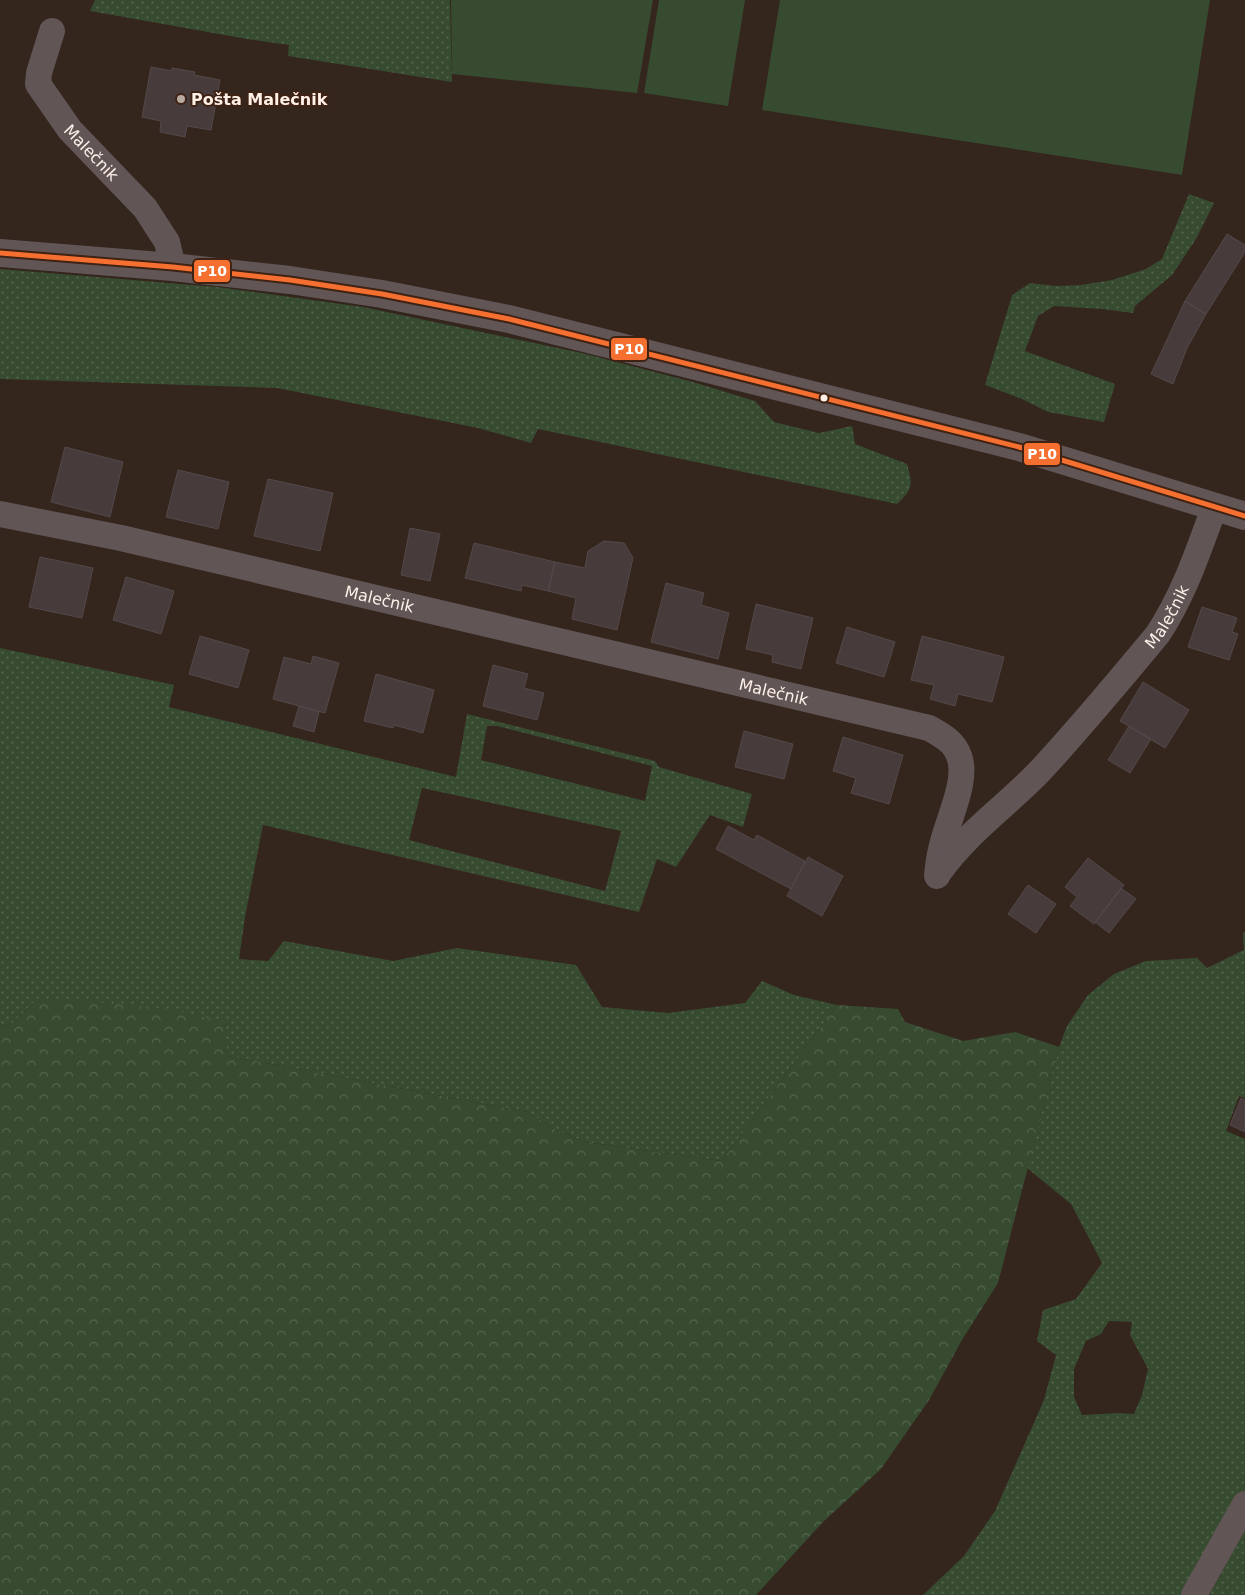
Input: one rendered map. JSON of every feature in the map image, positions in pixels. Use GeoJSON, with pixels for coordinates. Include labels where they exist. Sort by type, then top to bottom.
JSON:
{"type":"FeatureCollection","features":[{"type":"Feature","properties":{"kind":"street","name":"Malečnik"},"geometry":{"type":"LineString","coordinates":[[52,31],[39,72],[38,84],[70,130],[145,208],[167,242],[173,267]]}},
{"type":"Feature","properties":{"kind":"street"},"geometry":{"type":"LineString","coordinates":[[0,253],[173,267],[290,280],[382,294],[509,319],[1019,447],[1245,516]]}},
{"type":"Feature","properties":{"kind":"street","name":"Malečnik"},"geometry":{"type":"LineString","coordinates":[[0,514],[121,538],[929,728],[949,740],[959,754],[962,767],[960,784],[940,852],[936,876],[966,839],[1039,772],[1158,634],[1174,610],[1184,589],[1214,508]]}},
{"type":"Feature","properties":{"kind":"street"},"geometry":{"type":"LineString","coordinates":[[1194,1595],[1245,1504]]}},
{"type":"Feature","properties":{"kind":"green space"},"geometry":{"type":"Polygon","coordinates":[[[95,0],[450,0],[452,82],[288,56],[289,45],[90,11],[95,0]]]}},
{"type":"Feature","properties":{"kind":"green space"},"geometry":{"type":"Polygon","coordinates":[[[451,0],[653,0],[637,93],[452,74],[451,0]]]}},
{"type":"Feature","properties":{"kind":"green space"},"geometry":{"type":"Polygon","coordinates":[[[659,0],[745,0],[728,106],[644,93],[659,0]]]}},
{"type":"Feature","properties":{"kind":"green space"},"geometry":{"type":"Polygon","coordinates":[[[780,0],[1210,0],[1182,175],[762,110],[780,0]]]}},
{"type":"Feature","properties":{"kind":"green space"},"geometry":{"type":"Polygon","coordinates":[[[1189,194],[1214,203],[1196,239],[1172,275],[1135,306],[1133,313],[1054,306],[1038,316],[1025,351],[1115,384],[1104,422],[1048,412],[1022,399],[985,385],[1012,295],[1030,283],[1056,286],[1081,285],[1112,280],[1146,269],[1162,259],[1189,194]]]}},
{"type":"Feature","properties":{"kind":"green space"},"geometry":{"type":"Polygon","coordinates":[[[0,269],[217,287],[363,307],[582,353],[693,382],[755,401],[774,422],[819,433],[852,426],[855,444],[907,464],[911,481],[910,486],[909,490],[897,504],[538,429],[531,443],[478,428],[277,388],[0,379],[0,269]]]}},
{"type":"Feature","properties":{"kind":"green space"},"geometry":{"type":"Polygon","coordinates":[[[0,648],[174,685],[169,707],[456,777],[467,714],[655,761],[659,767],[752,794],[743,827],[710,815],[676,867],[657,859],[639,912],[263,825],[239,959],[268,961],[284,941],[393,961],[457,948],[576,965],[602,1007],[668,1013],[745,1003],[762,981],[794,995],[837,1005],[722,1161],[585,1142],[554,1129],[528,1112],[228,1056],[34,1002],[13,1023],[0,1027],[0,648]],[[487,726],[481,760],[645,801],[652,766],[497,726],[487,726]],[[422,788],[409,840],[605,891],[621,831],[422,788]]]}},
{"type":"Feature","properties":{"kind":"green space"},"geometry":{"type":"Polygon","coordinates":[[[1245,932],[1245,1098],[1239,1096],[1226,1131],[1245,1139],[1245,1491],[1186,1595],[923,1595],[964,1556],[995,1511],[1044,1400],[1056,1355],[1037,1341],[1043,1310],[1076,1299],[1102,1263],[1071,1204],[1027,1168],[1059,1047],[1067,1026],[1088,995],[1114,974],[1146,961],[1197,958],[1207,968],[1244,950],[1243,933],[1245,932]],[[1109,1321],[1101,1334],[1086,1341],[1074,1369],[1074,1397],[1082,1415],[1134,1414],[1142,1395],[1148,1369],[1130,1335],[1132,1322],[1109,1321]]]}},
{"type":"Feature","properties":{"kind":"green space"},"geometry":{"type":"Polygon","coordinates":[[[75,1000],[168,1009],[224,1022],[228,1056],[528,1112],[554,1129],[585,1142],[722,1161],[837,1005],[898,1009],[905,1022],[963,1041],[1015,1032],[1059,1047],[998,1283],[962,1340],[929,1400],[881,1469],[823,1522],[756,1595],[0,1595],[0,1027],[13,1023],[34,1002],[75,1000]]]}},
{"type":"Feature","properties":{"kind":"green space"},"geometry":{"type":"Polygon","coordinates":[[[1245,1530],[1245,1595],[1209,1595],[1245,1530]]]}},
{"type":"Feature","properties":{"kind":"building","name":"Pošta Malečnik"},"geometry":{"type":"Polygon","coordinates":[[[151,67],[172,71],[172,68],[195,72],[194,75],[220,80],[211,130],[187,126],[185,137],[160,132],[161,121],[142,117],[151,67]]]}},
{"type":"Feature","properties":{"kind":"building"},"geometry":{"type":"Polygon","coordinates":[[[1227,234],[1245,245],[1245,252],[1206,314],[1185,301],[1227,234]]]}},
{"type":"Feature","properties":{"kind":"building"},"geometry":{"type":"Polygon","coordinates":[[[1185,301],[1206,314],[1187,348],[1173,384],[1151,374],[1185,301]]]}},
{"type":"Feature","properties":{"kind":"building"},"geometry":{"type":"Polygon","coordinates":[[[65,447],[123,462],[110,517],[51,502],[65,447]]]}},
{"type":"Feature","properties":{"kind":"building"},"geometry":{"type":"Polygon","coordinates":[[[178,470],[229,482],[218,529],[166,517],[178,470]]]}},
{"type":"Feature","properties":{"kind":"building"},"geometry":{"type":"Polygon","coordinates":[[[268,479],[333,493],[320,551],[254,536],[268,479]]]}},
{"type":"Feature","properties":{"kind":"building"},"geometry":{"type":"Polygon","coordinates":[[[410,528],[440,534],[430,581],[401,575],[410,528]]]}},
{"type":"Feature","properties":{"kind":"building"},"geometry":{"type":"Polygon","coordinates":[[[604,541],[624,543],[633,558],[617,630],[572,619],[576,598],[548,591],[555,562],[585,568],[588,551],[604,541]]]}},
{"type":"Feature","properties":{"kind":"building"},"geometry":{"type":"Polygon","coordinates":[[[474,543],[555,562],[548,591],[522,585],[521,591],[465,578],[474,543]]]}},
{"type":"Feature","properties":{"kind":"building"},"geometry":{"type":"Polygon","coordinates":[[[40,557],[93,568],[82,618],[29,607],[40,557]]]}},
{"type":"Feature","properties":{"kind":"building"},"geometry":{"type":"Polygon","coordinates":[[[126,577],[174,591],[161,634],[113,620],[126,577]]]}},
{"type":"Feature","properties":{"kind":"building"},"geometry":{"type":"Polygon","coordinates":[[[666,583],[704,593],[701,605],[729,613],[718,659],[651,642],[666,583]]]}},
{"type":"Feature","properties":{"kind":"building"},"geometry":{"type":"Polygon","coordinates":[[[756,604],[813,618],[801,669],[772,662],[773,655],[746,649],[756,604]]]}},
{"type":"Feature","properties":{"kind":"building"},"geometry":{"type":"Polygon","coordinates":[[[1202,607],[1237,618],[1232,632],[1238,634],[1229,660],[1188,647],[1202,607]]]}},
{"type":"Feature","properties":{"kind":"building"},"geometry":{"type":"Polygon","coordinates":[[[847,627],[895,642],[884,677],[836,663],[847,627]]]}},
{"type":"Feature","properties":{"kind":"building"},"geometry":{"type":"Polygon","coordinates":[[[200,636],[249,650],[238,688],[189,674],[200,636]]]}},
{"type":"Feature","properties":{"kind":"building"},"geometry":{"type":"Polygon","coordinates":[[[922,636],[1004,657],[992,702],[958,694],[955,706],[930,699],[934,685],[911,680],[922,636]]]}},
{"type":"Feature","properties":{"kind":"building"},"geometry":{"type":"Polygon","coordinates":[[[313,656],[339,663],[325,713],[273,699],[284,657],[311,664],[313,656]]]}},
{"type":"Feature","properties":{"kind":"building"},"geometry":{"type":"Polygon","coordinates":[[[493,665],[528,674],[524,688],[544,693],[537,720],[483,706],[493,665]]]}},
{"type":"Feature","properties":{"kind":"building"},"geometry":{"type":"Polygon","coordinates":[[[376,674],[434,690],[423,733],[394,725],[393,728],[364,721],[376,674]]]}},
{"type":"Feature","properties":{"kind":"building"},"geometry":{"type":"Polygon","coordinates":[[[1143,682],[1189,710],[1165,748],[1120,721],[1143,682]]]}},
{"type":"Feature","properties":{"kind":"building"},"geometry":{"type":"Polygon","coordinates":[[[299,706],[319,712],[314,732],[293,726],[299,706]]]}},
{"type":"Feature","properties":{"kind":"building"},"geometry":{"type":"Polygon","coordinates":[[[1129,726],[1151,739],[1130,773],[1108,760],[1129,726]]]}},
{"type":"Feature","properties":{"kind":"building"},"geometry":{"type":"Polygon","coordinates":[[[744,731],[793,744],[784,779],[735,767],[744,731]]]}},
{"type":"Feature","properties":{"kind":"building"},"geometry":{"type":"Polygon","coordinates":[[[843,737],[903,755],[889,804],[851,793],[856,778],[833,771],[843,737]]]}},
{"type":"Feature","properties":{"kind":"building"},"geometry":{"type":"Polygon","coordinates":[[[728,826],[754,840],[757,835],[805,861],[791,889],[716,849],[728,826]]]}},
{"type":"Feature","properties":{"kind":"building"},"geometry":{"type":"Polygon","coordinates":[[[808,857],[843,876],[822,916],[787,896],[808,857]]]}},
{"type":"Feature","properties":{"kind":"building"},"geometry":{"type":"Polygon","coordinates":[[[1088,858],[1124,885],[1094,924],[1070,906],[1077,897],[1065,887],[1088,858]]]}},
{"type":"Feature","properties":{"kind":"building"},"geometry":{"type":"Polygon","coordinates":[[[1028,885],[1056,904],[1036,933],[1008,914],[1028,885]]]}},
{"type":"Feature","properties":{"kind":"building"},"geometry":{"type":"Polygon","coordinates":[[[1121,888],[1136,899],[1109,933],[1095,922],[1121,888]]]}},
{"type":"Feature","properties":{"kind":"building"},"geometry":{"type":"Polygon","coordinates":[[[1241,1098],[1245,1100],[1245,1132],[1230,1125],[1241,1098]]]}},
{"type":"Feature","properties":{"kind":"transit line","name":"P10"},"geometry":{"type":"LineString","coordinates":[[0,253],[173,267],[290,280],[382,294],[509,319],[1019,447],[1245,516]]}},
{"type":"Feature","properties":{"kind":"place","name":"Pošta Malečnik"},"geometry":{"type":"Point","coordinates":[181,99]}}]}
